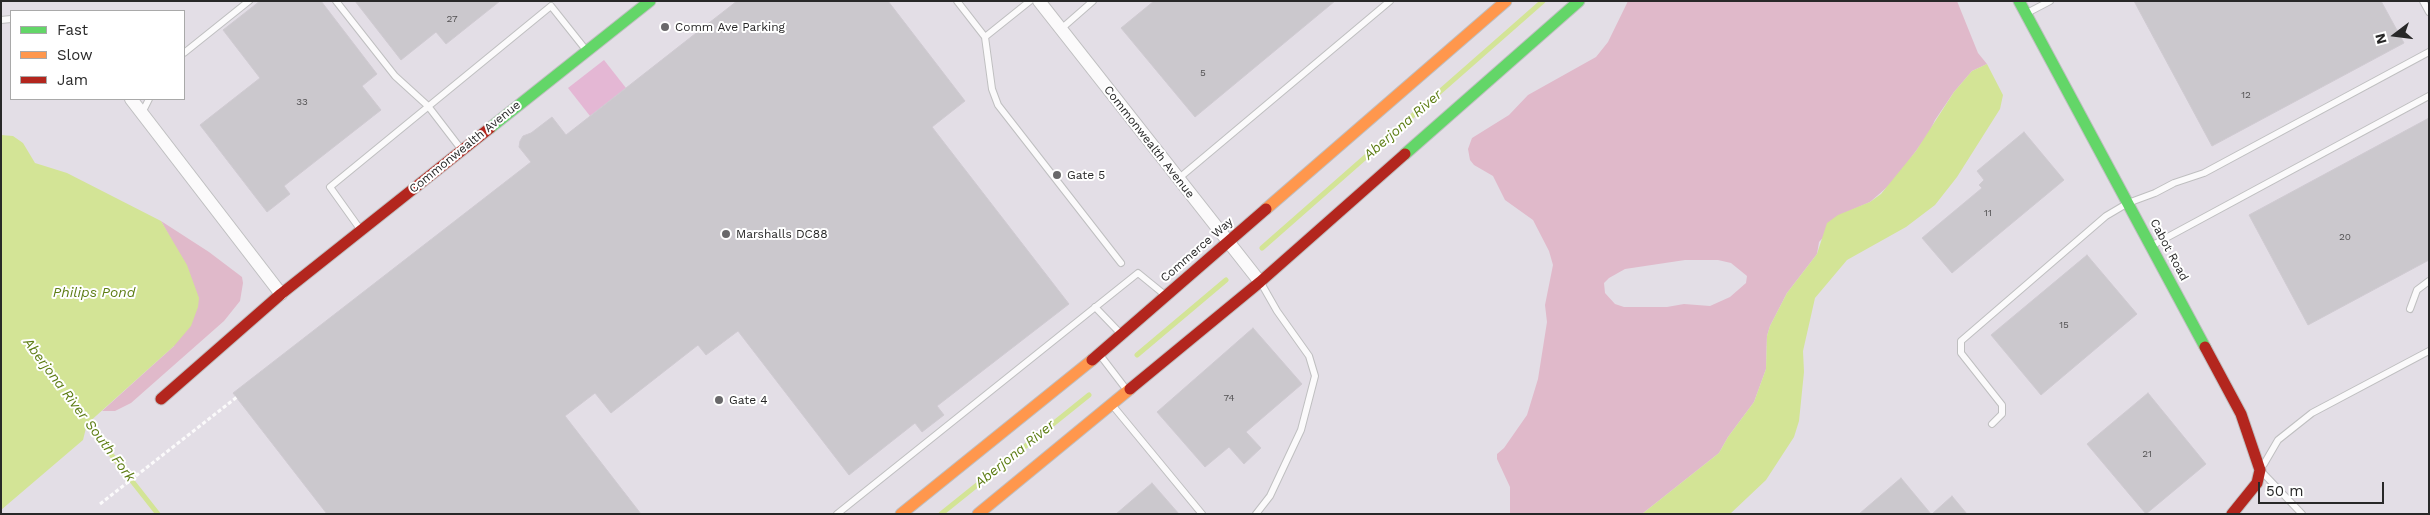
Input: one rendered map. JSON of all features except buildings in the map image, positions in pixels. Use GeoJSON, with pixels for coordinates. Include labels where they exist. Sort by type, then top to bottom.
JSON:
{"type":"FeatureCollection","features":[{"type":"Feature","properties":{"kind":"street","name":"Commonwealth Avenue"},"geometry":{"type":"LineString","coordinates":[[160,399],[281,294],[650,1]]}},
{"type":"Feature","properties":{"kind":"street","name":"Commonwealth Avenue"},"geometry":{"type":"LineString","coordinates":[[1039,1],[1227,243],[1260,282]]}},
{"type":"Feature","properties":{"kind":"street","name":"Commerce Way"},"geometry":{"type":"LineString","coordinates":[[901,514],[1099,354],[1506,1]]}},
{"type":"Feature","properties":{"kind":"street"},"geometry":{"type":"LineString","coordinates":[[978,514],[1260,282],[1579,1]]}},
{"type":"Feature","properties":{"kind":"street","name":"Cabot Road"},"geometry":{"type":"LineString","coordinates":[[2019,1],[2152,245],[2241,414],[2256,453],[2260,470]]}},
{"type":"Feature","properties":{"kind":"street"},"geometry":{"type":"LineString","coordinates":[[132,100],[281,294]]}},
{"type":"Feature","properties":{"kind":"street"},"geometry":{"type":"LineString","coordinates":[[2232,514],[2257,483],[2260,470]]}},
{"type":"Feature","properties":{"kind":"lane"},"geometry":{"type":"LineString","coordinates":[[185,52],[249,1]]}},
{"type":"Feature","properties":{"kind":"lane"},"geometry":{"type":"LineString","coordinates":[[336,1],[395,76],[428,106],[462,150]]}},
{"type":"Feature","properties":{"kind":"lane"},"geometry":{"type":"LineString","coordinates":[[957,1],[985,37],[992,89],[998,105],[1122,263]]}},
{"type":"Feature","properties":{"kind":"lane"},"geometry":{"type":"LineString","coordinates":[[985,37],[1030,1]]}},
{"type":"Feature","properties":{"kind":"lane"},"geometry":{"type":"LineString","coordinates":[[1061,29],[1093,1]]}},
{"type":"Feature","properties":{"kind":"lane"},"geometry":{"type":"LineString","coordinates":[[1178,179],[1390,1]]}},
{"type":"Feature","properties":{"kind":"lane"},"geometry":{"type":"LineString","coordinates":[[2026,14],[2050,1]]}},
{"type":"Feature","properties":{"kind":"lane"},"geometry":{"type":"LineString","coordinates":[[2423,1],[2429,12]]}},
{"type":"Feature","properties":{"kind":"lane"},"geometry":{"type":"LineString","coordinates":[[361,230],[330,187],[549,4],[587,51]]}},
{"type":"Feature","properties":{"kind":"lane"},"geometry":{"type":"LineString","coordinates":[[1992,424],[2002,414],[2002,405],[1961,353],[1961,341],[2106,216],[2128,203],[2155,194],[2177,181],[2204,173],[2429,52]]}},
{"type":"Feature","properties":{"kind":"lane"},"geometry":{"type":"LineString","coordinates":[[2152,245],[2429,96]]}},
{"type":"Feature","properties":{"kind":"lane"},"geometry":{"type":"LineString","coordinates":[[142,113],[148,100]]}},
{"type":"Feature","properties":{"kind":"lane"},"geometry":{"type":"LineString","coordinates":[[837,514],[1138,273],[1166,296]]}},
{"type":"Feature","properties":{"kind":"lane"},"geometry":{"type":"LineString","coordinates":[[2410,309],[2418,289],[2429,281]]}},
{"type":"Feature","properties":{"kind":"lane"},"geometry":{"type":"LineString","coordinates":[[1256,514],[1270,496],[1301,430],[1315,376],[1309,356],[1277,311],[1260,282]]}},
{"type":"Feature","properties":{"kind":"lane"},"geometry":{"type":"LineString","coordinates":[[1095,307],[1121,334]]}},
{"type":"Feature","properties":{"kind":"lane"},"geometry":{"type":"LineString","coordinates":[[2302,514],[2260,470],[2278,440],[2312,413],[2429,351]]}},
{"type":"Feature","properties":{"kind":"lane"},"geometry":{"type":"LineString","coordinates":[[1099,354],[1128,392]]}},
{"type":"Feature","properties":{"kind":"lane"},"geometry":{"type":"LineString","coordinates":[[1112,405],[1202,514]]}},
{"type":"Feature","properties":{"kind":"path"},"geometry":{"type":"LineString","coordinates":[[100,504],[237,397]]}},
{"type":"Feature","properties":{"kind":"shaded area"},"geometry":{"type":"Polygon","coordinates":[[[1628,1],[1957,1],[1978,53],[1987,64],[1972,71],[1954,92],[1935,120],[1929,133],[1894,181],[1870,202],[1847,212],[1819,242],[1817,254],[1787,293],[1770,326],[1767,336],[1766,369],[1754,402],[1728,437],[1719,453],[1642,514],[1510,514],[1510,487],[1497,459],[1497,454],[1504,448],[1527,415],[1538,379],[1547,322],[1545,305],[1553,265],[1549,251],[1533,220],[1505,200],[1493,176],[1474,165],[1470,160],[1468,149],[1472,138],[1509,115],[1528,95],[1596,57],[1608,42],[1628,1]],[[1685,260],[1625,269],[1604,283],[1605,293],[1615,304],[1624,307],[1667,307],[1684,304],[1710,306],[1730,297],[1746,283],[1747,276],[1731,263],[1718,260],[1685,260]]]}},
{"type":"Feature","properties":{"kind":"shaded area"},"geometry":{"type":"Polygon","coordinates":[[[604,60],[626,88],[590,116],[568,88],[604,60]]]}},
{"type":"Feature","properties":{"kind":"shaded area"},"geometry":{"type":"Polygon","coordinates":[[[161,221],[209,252],[242,277],[240,301],[224,321],[131,403],[115,411],[102,411],[174,346],[173,243],[161,221]]]}},
{"type":"Feature","properties":{"kind":"water"},"geometry":{"type":"Polygon","coordinates":[[[1987,64],[2003,95],[2000,109],[1957,177],[1935,205],[1906,227],[1847,260],[1815,298],[1803,351],[1804,372],[1799,421],[1794,437],[1766,480],[1730,514],[1642,514],[1719,453],[1728,437],[1754,402],[1766,369],[1767,336],[1770,326],[1787,293],[1817,254],[1827,223],[1838,215],[1870,202],[1881,194],[1916,151],[1954,92],[1972,71],[1987,64]]]}},
{"type":"Feature","properties":{"kind":"water","name":"Philips Pond"},"geometry":{"type":"Polygon","coordinates":[[[1,135],[13,136],[23,143],[35,163],[67,173],[161,221],[187,265],[199,298],[198,307],[191,326],[174,346],[87,424],[83,440],[1,510],[1,135]]]}},
{"type":"Feature","properties":{"kind":"waterway","name":"Aberjona River"},"geometry":{"type":"LineString","coordinates":[[1262,248],[1543,1]]}},
{"type":"Feature","properties":{"kind":"waterway","name":"Aberjona River"},"geometry":{"type":"LineString","coordinates":[[1137,355],[1226,280]]}},
{"type":"Feature","properties":{"kind":"waterway","name":"Aberjona River"},"geometry":{"type":"LineString","coordinates":[[941,514],[1089,395]]}},
{"type":"Feature","properties":{"kind":"waterway","name":"Aberjona River South Fork"},"geometry":{"type":"LineString","coordinates":[[84,420],[158,514]]}},
{"type":"Feature","properties":{"kind":"traffic: fast"},"geometry":{"type":"LineString","coordinates":[[490,128],[650,1]]}},
{"type":"Feature","properties":{"kind":"traffic: fast"},"geometry":{"type":"LineString","coordinates":[[1405,154],[1579,1]]}},
{"type":"Feature","properties":{"kind":"traffic: fast"},"geometry":{"type":"LineString","coordinates":[[2019,1],[2205,347]]}},
{"type":"Feature","properties":{"kind":"traffic: slow"},"geometry":{"type":"LineString","coordinates":[[1266,209],[1506,1]]}},
{"type":"Feature","properties":{"kind":"traffic: slow"},"geometry":{"type":"LineString","coordinates":[[901,514],[1092,360]]}},
{"type":"Feature","properties":{"kind":"traffic: slow"},"geometry":{"type":"LineString","coordinates":[[978,514],[1130,389]]}},
{"type":"Feature","properties":{"kind":"traffic: jam"},"geometry":{"type":"LineString","coordinates":[[161,399],[281,294],[490,128]]}},
{"type":"Feature","properties":{"kind":"traffic: jam"},"geometry":{"type":"LineString","coordinates":[[1130,389],[1260,282],[1405,154]]}},
{"type":"Feature","properties":{"kind":"traffic: jam"},"geometry":{"type":"LineString","coordinates":[[1092,360],[1266,209]]}},
{"type":"Feature","properties":{"kind":"traffic: jam"},"geometry":{"type":"LineString","coordinates":[[2205,347],[2241,414],[2260,470],[2257,483],[2232,514]]}},
{"type":"Feature","properties":{"kind":"place","name":"Comm Ave Parking"},"geometry":{"type":"Point","coordinates":[665,27]}},
{"type":"Feature","properties":{"kind":"place","name":"Gate 5"},"geometry":{"type":"Point","coordinates":[1057,175]}},
{"type":"Feature","properties":{"kind":"place","name":"Marshalls DC88"},"geometry":{"type":"Point","coordinates":[726,234]}},
{"type":"Feature","properties":{"kind":"place","name":"Gate 4"},"geometry":{"type":"Point","coordinates":[719,400]}}]}
